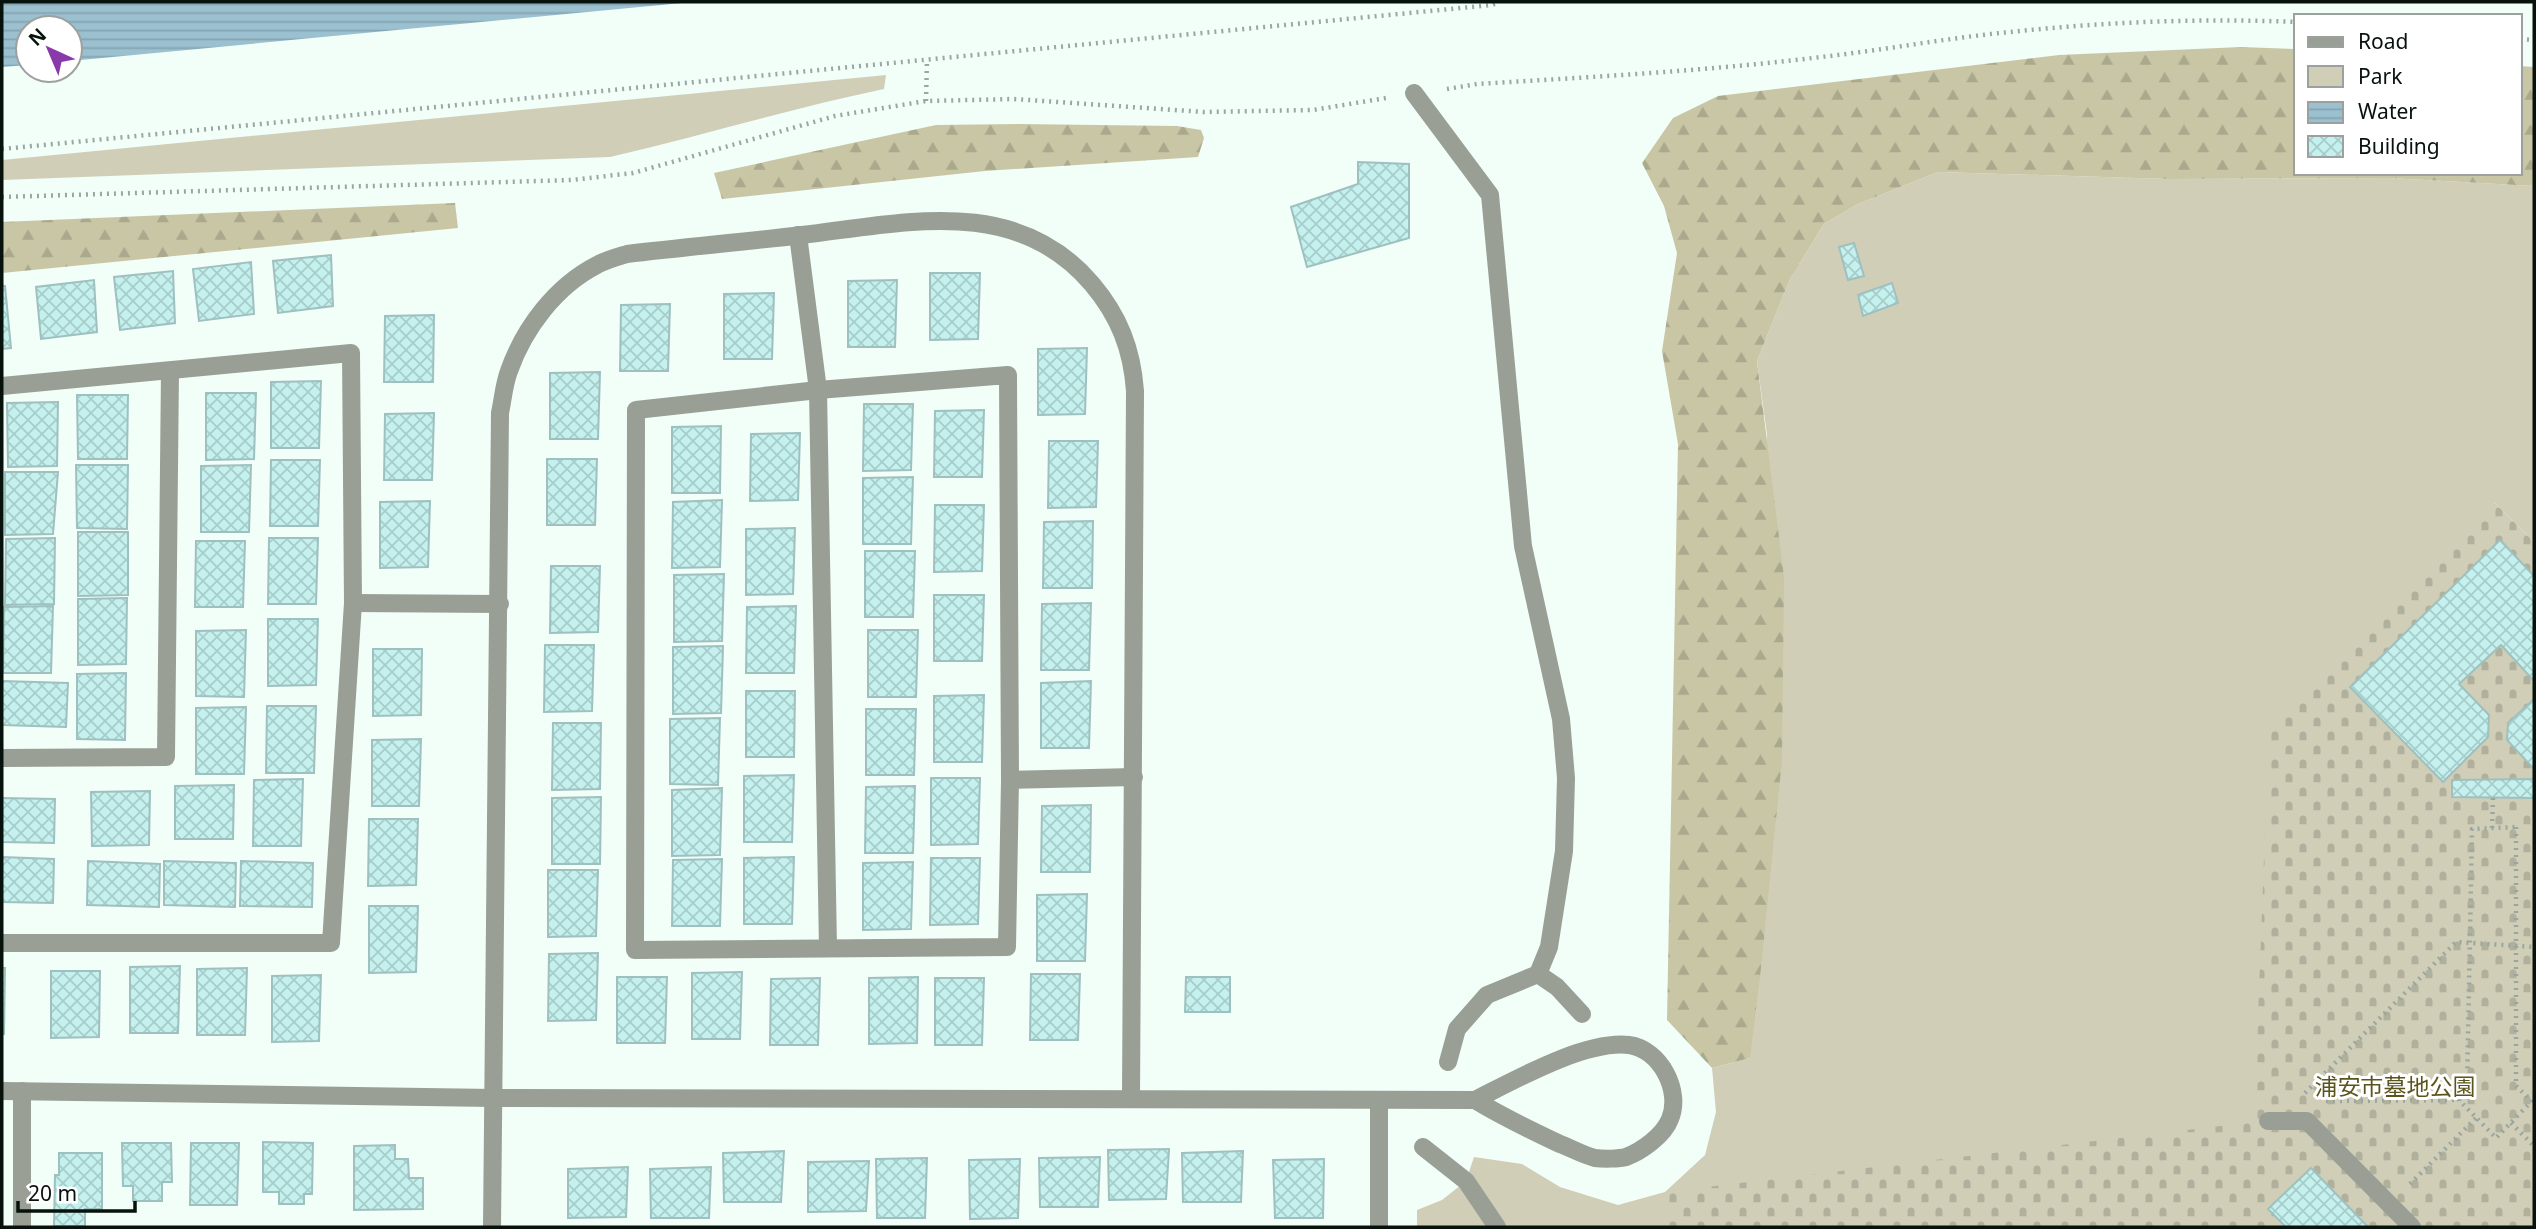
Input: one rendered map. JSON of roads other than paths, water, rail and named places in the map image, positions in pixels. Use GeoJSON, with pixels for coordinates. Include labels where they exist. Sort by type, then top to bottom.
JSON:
{"type":"FeatureCollection","features":[{"type":"Feature","properties":{"kind":"street"},"geometry":{"type":"LineString","coordinates":[[1414,93],[1490,195],[1523,546],[1561,719],[1566,778],[1564,852],[1549,947],[1538,974],[1487,995],[1457,1029],[1448,1062]]}},
{"type":"Feature","properties":{"kind":"street"},"geometry":{"type":"LineString","coordinates":[[492,1227],[500,413],[508,372],[524,337],[543,310],[570,284],[597,264],[627,254],[923,220],[1000,225],[1031,236],[1058,252],[1082,273],[1118,320],[1134,371],[1135,391],[1131,1098]]}},
{"type":"Feature","properties":{"kind":"street"},"geometry":{"type":"LineString","coordinates":[[798,235],[818,390],[828,948]]}},
{"type":"Feature","properties":{"kind":"street"},"geometry":{"type":"LineString","coordinates":[[2,386],[351,354],[353,603],[331,943],[2,943]]}},
{"type":"Feature","properties":{"kind":"street"},"geometry":{"type":"LineString","coordinates":[[2,758],[166,757],[170,371]]}},
{"type":"Feature","properties":{"kind":"street"},"geometry":{"type":"LineString","coordinates":[[1008,375],[1010,780],[1007,947],[635,950],[636,410],[818,390],[1008,375]]}},
{"type":"Feature","properties":{"kind":"street"},"geometry":{"type":"LineString","coordinates":[[353,603],[500,604]]}},
{"type":"Feature","properties":{"kind":"street"},"geometry":{"type":"LineString","coordinates":[[1010,780],[1134,777]]}},
{"type":"Feature","properties":{"kind":"street"},"geometry":{"type":"LineString","coordinates":[[1538,974],[1557,987],[1582,1014]]}},
{"type":"Feature","properties":{"kind":"street"},"geometry":{"type":"LineString","coordinates":[[2,1091],[493,1098],[1475,1100],[1560,1060],[1597,1046],[1631,1045],[1653,1056],[1666,1074],[1674,1096],[1670,1120],[1652,1141],[1625,1158],[1595,1158],[1508,1121],[1475,1100]]}},
{"type":"Feature","properties":{"kind":"street"},"geometry":{"type":"LineString","coordinates":[[22,1091],[22,1227]]}},
{"type":"Feature","properties":{"kind":"street"},"geometry":{"type":"LineString","coordinates":[[1379,1227],[1380,1101]]}},
{"type":"Feature","properties":{"kind":"street"},"geometry":{"type":"LineString","coordinates":[[2269,1121],[2307,1121],[2412,1227]]}},
{"type":"Feature","properties":{"kind":"street"},"geometry":{"type":"LineString","coordinates":[[1423,1147],[1466,1181],[1497,1227]]}},
{"type":"Feature","properties":{"kind":"water"},"geometry":{"type":"Polygon","coordinates":[[[2,2],[693,2],[84,60],[84,14],[14,14],[14,66],[2,67],[2,2]]]}},
{"type":"Feature","properties":{"kind":"park label","name":"浦安市墓地公園"},"geometry":{"type":"Point","coordinates":[2395,1086]}}]}
